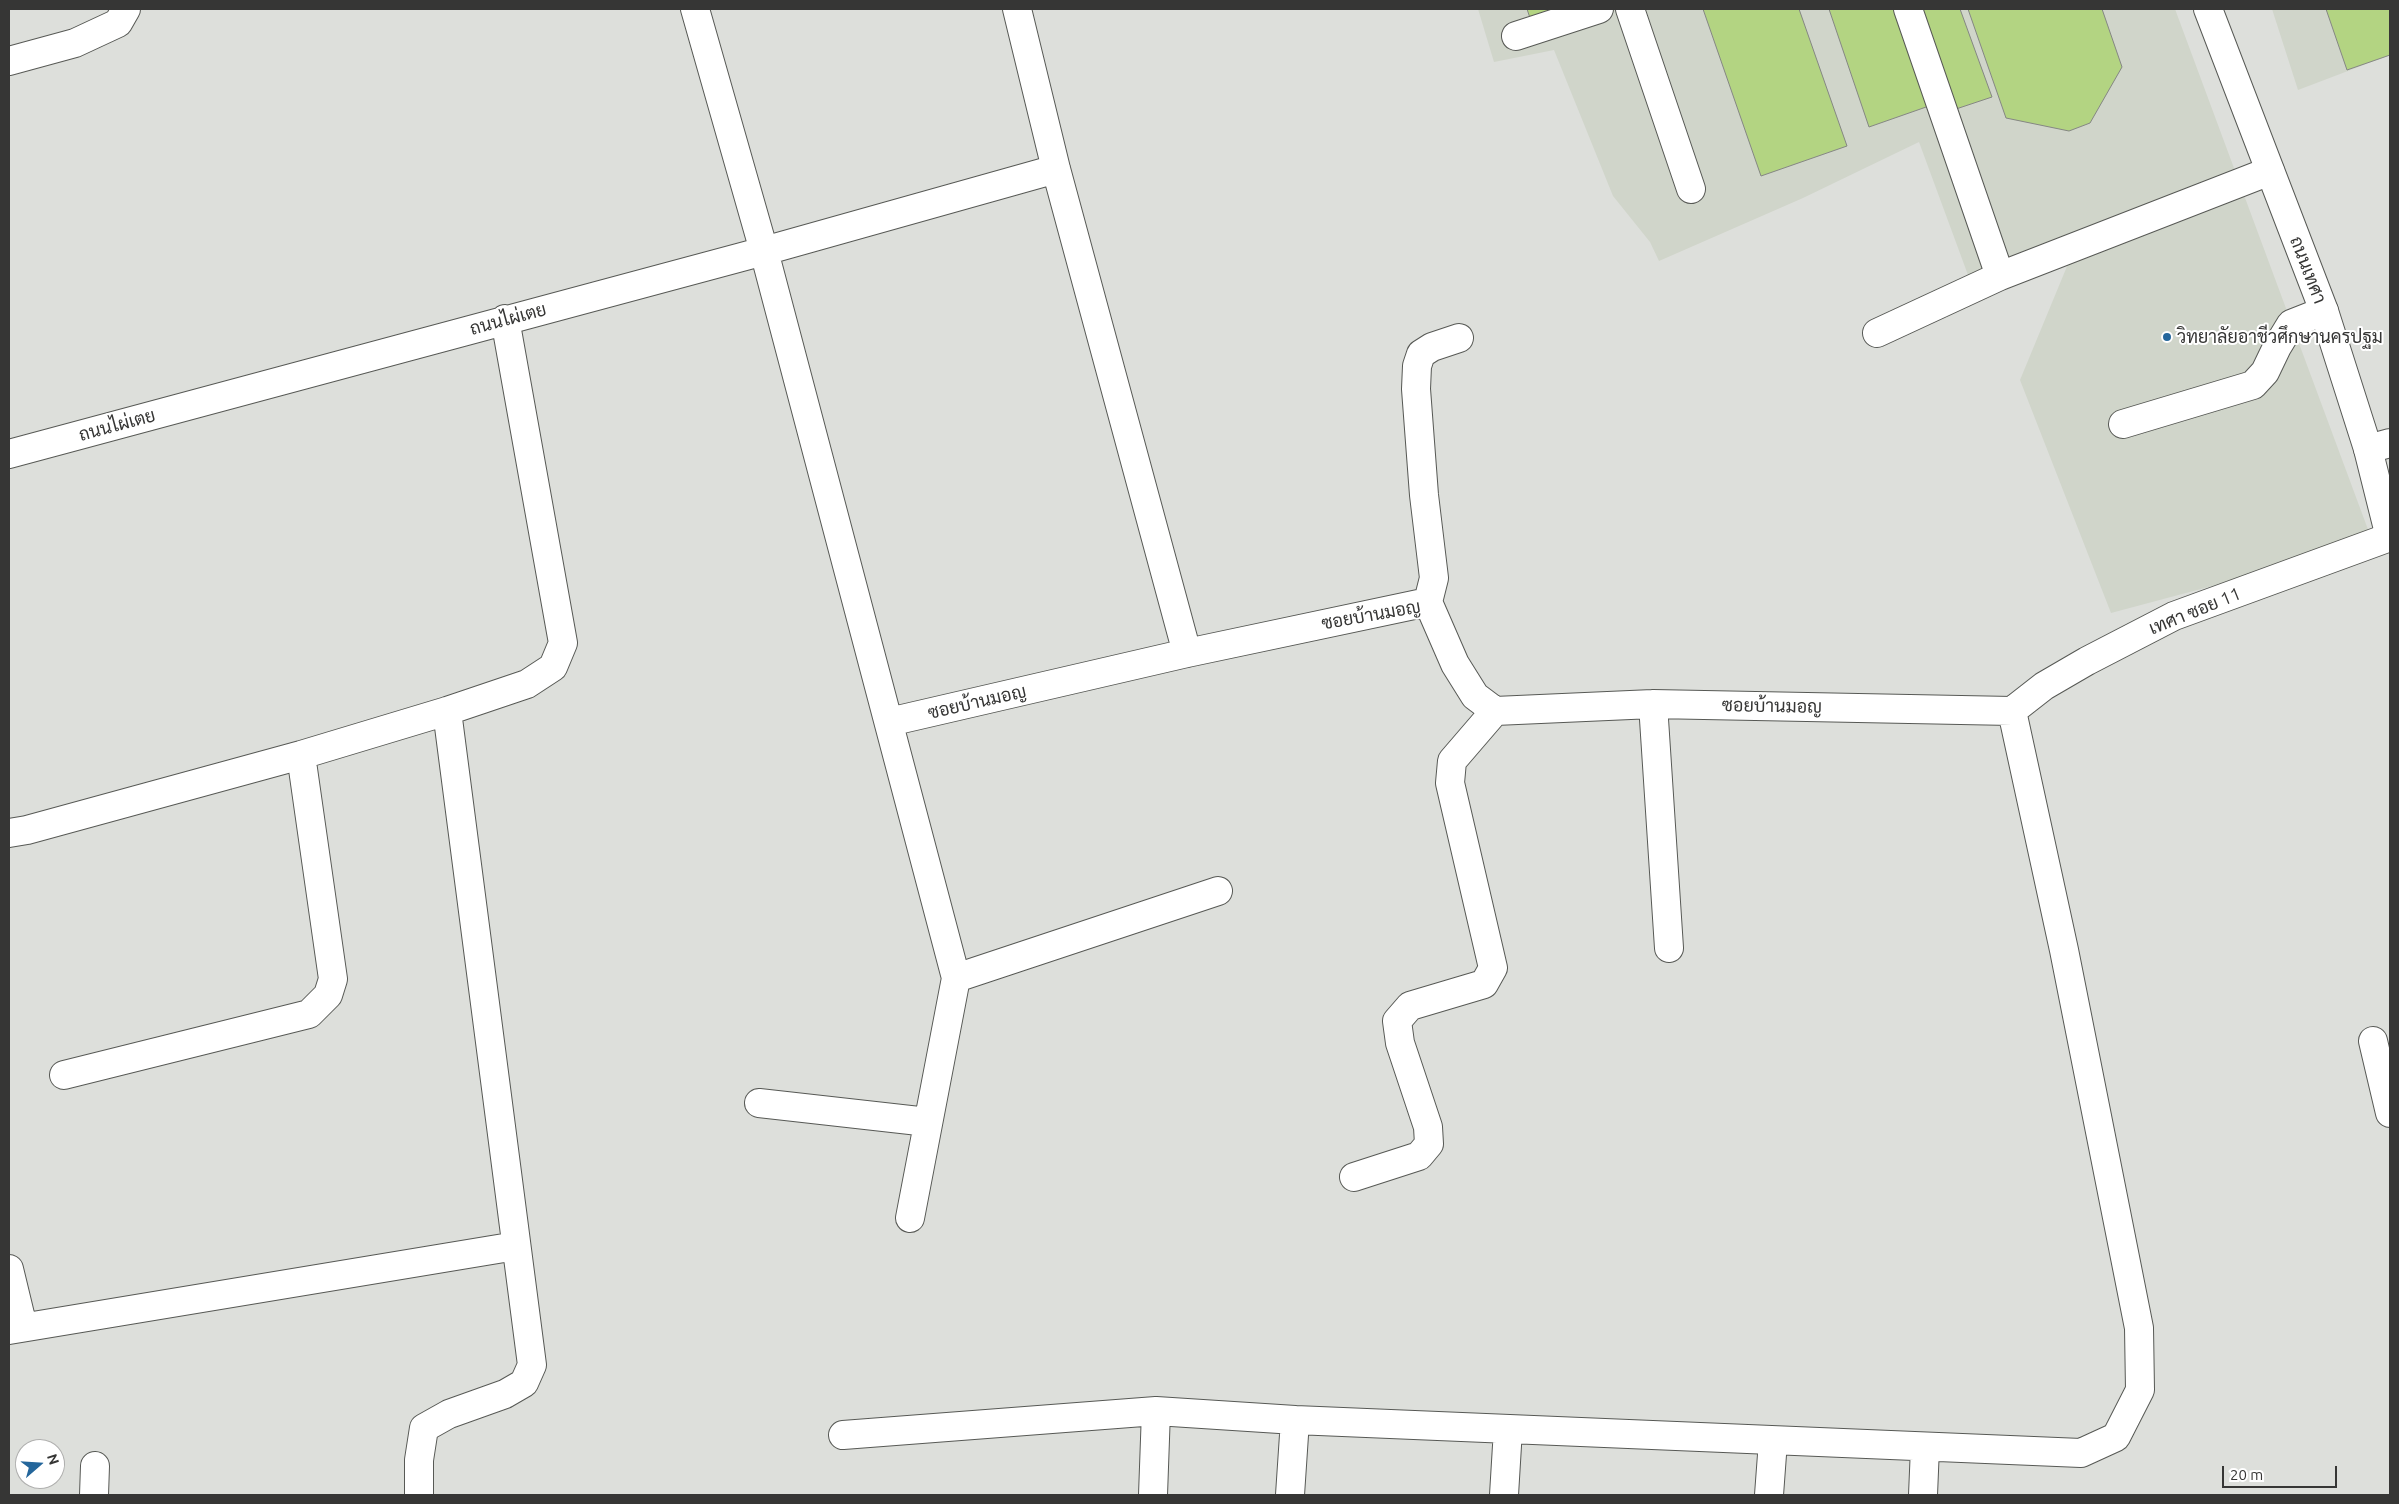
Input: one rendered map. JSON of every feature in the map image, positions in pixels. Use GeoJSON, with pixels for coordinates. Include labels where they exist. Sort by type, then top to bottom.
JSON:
{"type":"FeatureCollection","features":[{"type":"Feature","properties":{"kind":"street"},"geometry":{"type":"LineString","coordinates":[[9,61],[75,44],[118,23],[126,9]]}},
{"type":"Feature","properties":{"kind":"street"},"geometry":{"type":"LineString","coordinates":[[695,9],[764,251],[956,978],[910,1218]]}},
{"type":"Feature","properties":{"kind":"street"},"geometry":{"type":"LineString","coordinates":[[1017,9],[1056,169],[1187,653]]}},
{"type":"Feature","properties":{"kind":"street"},"geometry":{"type":"LineString","coordinates":[[1516,36],[1599,9]]}},
{"type":"Feature","properties":{"kind":"street"},"geometry":{"type":"LineString","coordinates":[[1630,9],[1691,188]]}},
{"type":"Feature","properties":{"kind":"street"},"geometry":{"type":"LineString","coordinates":[[1908,9],[2000,276]]}},
{"type":"Feature","properties":{"kind":"street","name":"ถนนเทศา"},"geometry":{"type":"LineString","coordinates":[[2208,9],[2324,311],[2379,446],[2390,537]]}},
{"type":"Feature","properties":{"kind":"street","name":"ถนนไผ่เตย"},"geometry":{"type":"LineString","coordinates":[[9,454],[764,251],[1056,169]]}},
{"type":"Feature","properties":{"kind":"street"},"geometry":{"type":"LineString","coordinates":[[1877,333],[2000,276],[2270,171]]}},
{"type":"Feature","properties":{"kind":"street"},"geometry":{"type":"LineString","coordinates":[[2123,424],[2253,386],[2265,372],[2291,324],[2324,311]]}},
{"type":"Feature","properties":{"kind":"street"},"geometry":{"type":"LineString","coordinates":[[9,833],[27,830],[301,755],[447,711],[527,684],[553,667],[562,643],[505,320]]}},
{"type":"Feature","properties":{"kind":"street"},"geometry":{"type":"LineString","coordinates":[[1428,602],[1434,578],[1424,495],[1416,389],[1417,366],[1421,354],[1432,347],[1459,338]]}},
{"type":"Feature","properties":{"kind":"street","name":"เทศา ซอย 11"},"geometry":{"type":"LineString","coordinates":[[2012,710],[2044,686],[2087,661],[2174,616],[2390,537]]}},
{"type":"Feature","properties":{"kind":"street","name":"ซอยบ้านมอญ"},"geometry":{"type":"LineString","coordinates":[[889,722],[1187,653],[1428,602],[1460,672],[1475,696],[1495,711],[1653,704],[2012,710]]}},
{"type":"Feature","properties":{"kind":"street"},"geometry":{"type":"LineString","coordinates":[[1653,704],[1669,948]]}},
{"type":"Feature","properties":{"kind":"street"},"geometry":{"type":"LineString","coordinates":[[843,1435],[1156,1412],[1294,1420],[2081,1453],[2116,1437],[2140,1390],[2139,1328],[2064,950],[2012,710]]}},
{"type":"Feature","properties":{"kind":"street"},"geometry":{"type":"LineString","coordinates":[[419,1495],[419,1460],[424,1428],[449,1414],[505,1394],[524,1383],[532,1366],[447,711]]}},
{"type":"Feature","properties":{"kind":"street"},"geometry":{"type":"LineString","coordinates":[[1354,1177],[1419,1156],[1430,1144],[1428,1128],[1400,1043],[1397,1021],[1410,1006],[1484,984],[1492,968],[1450,783],[1452,761],[1495,711]]}},
{"type":"Feature","properties":{"kind":"street"},"geometry":{"type":"LineString","coordinates":[[64,1075],[310,1014],[328,995],[333,979],[301,755]]}},
{"type":"Feature","properties":{"kind":"street"},"geometry":{"type":"LineString","coordinates":[[956,978],[1218,891]]}},
{"type":"Feature","properties":{"kind":"street"},"geometry":{"type":"LineString","coordinates":[[2373,1041],[2390,1113]]}},
{"type":"Feature","properties":{"kind":"street"},"geometry":{"type":"LineString","coordinates":[[759,1103],[928,1122]]}},
{"type":"Feature","properties":{"kind":"street"},"geometry":{"type":"LineString","coordinates":[[9,1269],[16,1329],[516,1246]]}},
{"type":"Feature","properties":{"kind":"street"},"geometry":{"type":"LineString","coordinates":[[1153,1495],[1156,1412]]}},
{"type":"Feature","properties":{"kind":"street"},"geometry":{"type":"LineString","coordinates":[[1290,1495],[1294,1420]]}},
{"type":"Feature","properties":{"kind":"street"},"geometry":{"type":"LineString","coordinates":[[1504,1495],[1508,1429]]}},
{"type":"Feature","properties":{"kind":"street"},"geometry":{"type":"LineString","coordinates":[[1769,1495],[1773,1441]]}},
{"type":"Feature","properties":{"kind":"street"},"geometry":{"type":"LineString","coordinates":[[1923,1495],[1925,1447]]}},
{"type":"Feature","properties":{"kind":"street"},"geometry":{"type":"LineString","coordinates":[[94,1495],[95,1466]]}},
{"type":"Feature","properties":{"kind":"shaded area","name":"วิทยาลัยอาชีวศึกษานครปฐม"},"geometry":{"type":"Polygon","coordinates":[[[1478,9],[2175,9],[2373,543],[2111,613],[2020,380],[2075,247],[1975,294],[1919,142],[1803,198],[1659,261],[1650,242],[1613,196],[1554,50],[1494,62],[1478,9]]]}},
{"type":"Feature","properties":{"kind":"shaded area"},"geometry":{"type":"Polygon","coordinates":[[[2272,9],[2390,9],[2390,55],[2298,90],[2272,9]]]}},
{"type":"Feature","properties":{"kind":"building"},"geometry":{"type":"Polygon","coordinates":[[[1527,9],[1566,9],[1531,21],[1527,9]]]}},
{"type":"Feature","properties":{"kind":"building"},"geometry":{"type":"Polygon","coordinates":[[[1703,9],[1799,9],[1847,146],[1761,176],[1703,9]]]}},
{"type":"Feature","properties":{"kind":"building"},"geometry":{"type":"Polygon","coordinates":[[[1829,9],[1896,9],[1929,106],[1869,127],[1829,9]]]}},
{"type":"Feature","properties":{"kind":"building"},"geometry":{"type":"Polygon","coordinates":[[[1908,9],[1960,9],[1992,97],[1944,113],[1908,9]]]}},
{"type":"Feature","properties":{"kind":"building"},"geometry":{"type":"Polygon","coordinates":[[[1968,9],[2102,9],[2122,67],[2090,123],[2069,131],[2006,118],[1968,9]]]}},
{"type":"Feature","properties":{"kind":"building"},"geometry":{"type":"Polygon","coordinates":[[[2326,9],[2390,9],[2390,55],[2347,70],[2326,9]]]}},
{"type":"Feature","properties":{"kind":"place","name":"วิทยาลัยอาชีวศึกษานครปฐม"},"geometry":{"type":"Point","coordinates":[2167,337]}}]}
